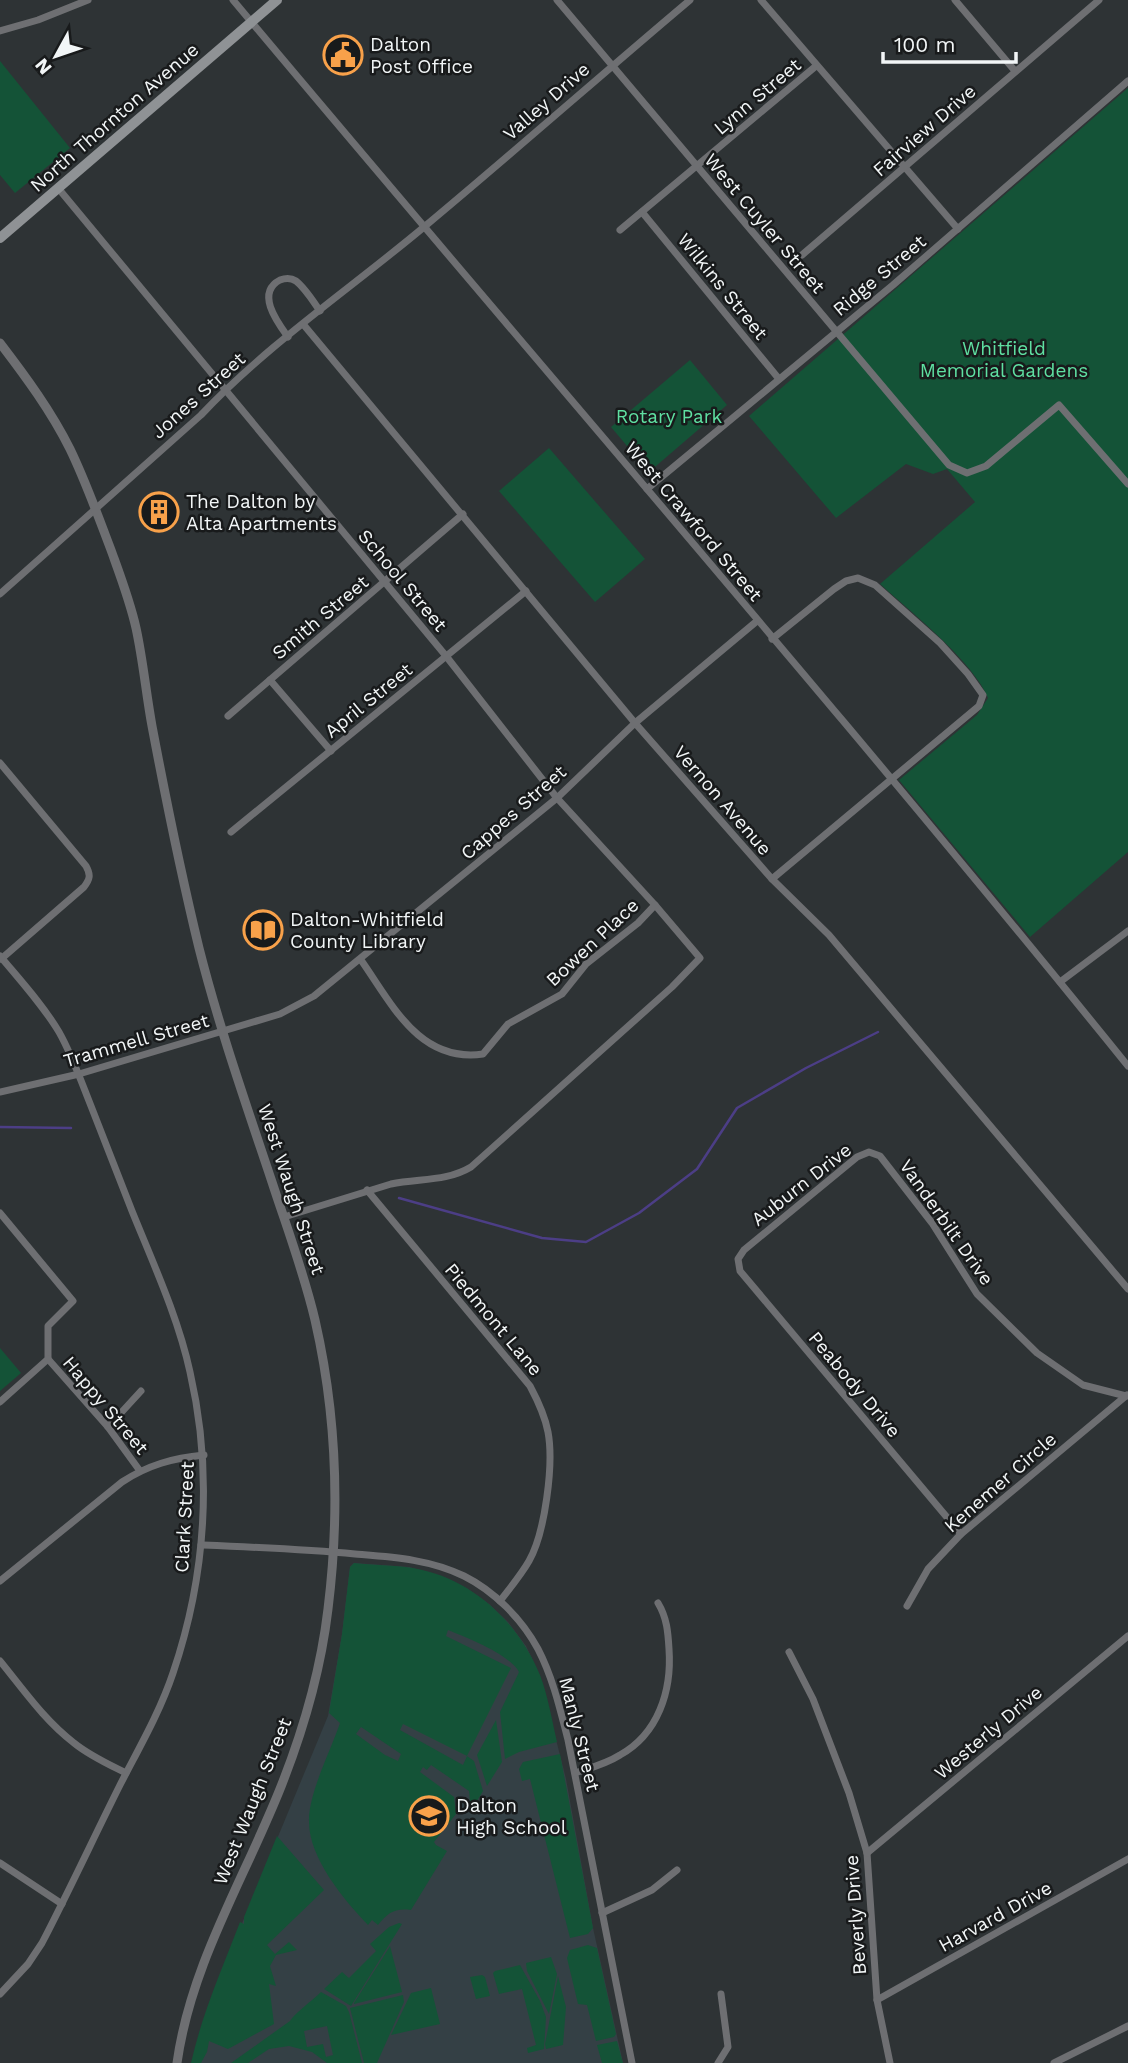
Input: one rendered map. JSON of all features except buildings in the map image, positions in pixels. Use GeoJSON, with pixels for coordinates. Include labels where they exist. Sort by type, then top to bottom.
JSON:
{"type":"FeatureCollection","features":[{"type":"Feature","properties":{"kind":"main road","name":"North Thornton Avenue"},"geometry":{"type":"LineString","coordinates":[[0,238],[277,0]]}},
{"type":"Feature","properties":{"kind":"street"},"geometry":{"type":"LineString","coordinates":[[0,31],[76,2],[88,0]]}},
{"type":"Feature","properties":{"kind":"street","name":"West Crawford Street"},"geometry":{"type":"LineString","coordinates":[[233,0],[423,228],[892,778],[1128,1066]]}},
{"type":"Feature","properties":{"kind":"street","name":"West Cuyler Street"},"geometry":{"type":"LineString","coordinates":[[557,0],[949,465],[967,473],[986,466],[1059,405],[1128,484]]}},
{"type":"Feature","properties":{"kind":"street","name":"Valley Drive"},"geometry":{"type":"LineString","coordinates":[[423,228],[690,0]]}},
{"type":"Feature","properties":{"kind":"street"},"geometry":{"type":"LineString","coordinates":[[761,0],[958,229]]}},
{"type":"Feature","properties":{"kind":"street"},"geometry":{"type":"LineString","coordinates":[[955,0],[1015,71]]}},
{"type":"Feature","properties":{"kind":"street","name":"Fairview Drive"},"geometry":{"type":"LineString","coordinates":[[802,255],[1099,0]]}},
{"type":"Feature","properties":{"kind":"street","name":"Lynn Street"},"geometry":{"type":"LineString","coordinates":[[620,230],[816,66]]}},
{"type":"Feature","properties":{"kind":"street","name":"Ridge Street"},"geometry":{"type":"LineString","coordinates":[[647,489],[958,229],[1128,81]]}},
{"type":"Feature","properties":{"kind":"street","name":"School Street"},"geometry":{"type":"LineString","coordinates":[[58,188],[446,656],[557,798],[700,958],[672,987],[471,1167],[437,1179],[406,1181],[367,1191]]}},
{"type":"Feature","properties":{"kind":"street","name":"Wilkins Street"},"geometry":{"type":"LineString","coordinates":[[642,212],[779,379]]}},
{"type":"Feature","properties":{"kind":"street","name":"Jones Street"},"geometry":{"type":"LineString","coordinates":[[0,594],[201,415],[225,390],[423,228]]}},
{"type":"Feature","properties":{"kind":"street"},"geometry":{"type":"LineString","coordinates":[[288,337],[273,315],[269,302],[270,292],[275,284],[290,278],[297,281],[320,311]]}},
{"type":"Feature","properties":{"kind":"street","name":"Vernon Avenue"},"geometry":{"type":"LineString","coordinates":[[303,324],[635,723],[772,879],[838,946],[1128,1289]]}},
{"type":"Feature","properties":{"kind":"street","name":"West Waugh Street"},"geometry":{"type":"LineString","coordinates":[[0,343],[32,385],[69,447],[95,508],[136,627],[177,853],[221,1032],[284,1217],[314,1317],[326,1378],[334,1442],[336,1479],[333,1552],[322,1647],[305,1718],[283,1782],[202,1967],[184,2024],[177,2063]]}},
{"type":"Feature","properties":{"kind":"street","name":"Smith Street"},"geometry":{"type":"LineString","coordinates":[[228,716],[463,514]]}},
{"type":"Feature","properties":{"kind":"street"},"geometry":{"type":"LineString","coordinates":[[772,639],[834,589],[846,581],[858,578],[875,586],[940,643],[983,695],[979,706],[772,879]]}},
{"type":"Feature","properties":{"kind":"street","name":"April Street"},"geometry":{"type":"LineString","coordinates":[[231,832],[526,591]]}},
{"type":"Feature","properties":{"kind":"street","name":"Cappes Street"},"geometry":{"type":"LineString","coordinates":[[279,1014],[314,996],[361,960],[557,798],[635,723],[757,621]]}},
{"type":"Feature","properties":{"kind":"street"},"geometry":{"type":"LineString","coordinates":[[270,680],[331,751]]}},
{"type":"Feature","properties":{"kind":"street"},"geometry":{"type":"LineString","coordinates":[[0,763],[90,874],[84,887],[1,958]]}},
{"type":"Feature","properties":{"kind":"street","name":"Bowen Place"},"geometry":{"type":"LineString","coordinates":[[361,960],[406,1024],[422,1040],[445,1052],[473,1056],[483,1054],[508,1024],[562,994],[586,964],[638,923],[655,905]]}},
{"type":"Feature","properties":{"kind":"street"},"geometry":{"type":"LineString","coordinates":[[1060,982],[1128,931]]}},
{"type":"Feature","properties":{"kind":"street","name":"Clark Street"},"geometry":{"type":"LineString","coordinates":[[0,1994],[28,1964],[42,1943],[152,1724],[172,1676],[198,1576],[205,1479],[204,1455],[190,1370],[167,1300],[79,1074],[54,1025],[1,958]]}},
{"type":"Feature","properties":{"kind":"street","name":"Trammell Street"},"geometry":{"type":"LineString","coordinates":[[0,1092],[79,1074],[279,1014]]}},
{"type":"Feature","properties":{"kind":"street","name":"Auburn Drive"},"geometry":{"type":"LineString","coordinates":[[744,1250],[857,1157],[869,1152],[880,1156]]}},
{"type":"Feature","properties":{"kind":"street","name":"Vanderbilt Drive"},"geometry":{"type":"LineString","coordinates":[[880,1156],[932,1223],[977,1294],[1020,1337],[1037,1353],[1083,1385],[1127,1396]]}},
{"type":"Feature","properties":{"kind":"street"},"geometry":{"type":"LineString","coordinates":[[284,1217],[367,1191]]}},
{"type":"Feature","properties":{"kind":"street","name":"Piedmont Lane"},"geometry":{"type":"LineString","coordinates":[[367,1191],[530,1386],[539,1403],[548,1431],[550,1453],[542,1524],[530,1560],[500,1601]]}},
{"type":"Feature","properties":{"kind":"street"},"geometry":{"type":"LineString","coordinates":[[0,1402],[48,1359],[48,1326],[73,1301],[1,1214]]}},
{"type":"Feature","properties":{"kind":"street","name":"Peabody Drive"},"geometry":{"type":"LineString","coordinates":[[744,1250],[738,1259],[740,1271],[961,1534]]}},
{"type":"Feature","properties":{"kind":"street","name":"Happy Street"},"geometry":{"type":"LineString","coordinates":[[48,1359],[108,1427],[140,1471]]}},
{"type":"Feature","properties":{"kind":"street"},"geometry":{"type":"LineString","coordinates":[[108,1427],[141,1391]]}},
{"type":"Feature","properties":{"kind":"street","name":"Kenemer Circle"},"geometry":{"type":"LineString","coordinates":[[907,1606],[928,1569],[961,1534],[1127,1396]]}},
{"type":"Feature","properties":{"kind":"street"},"geometry":{"type":"LineString","coordinates":[[0,1581],[122,1482],[140,1471],[168,1460],[204,1455]]}},
{"type":"Feature","properties":{"kind":"street","name":"Manly Street"},"geometry":{"type":"LineString","coordinates":[[201,1545],[333,1552],[427,1562],[465,1576],[500,1601],[527,1632],[557,1694],[632,2063]]}},
{"type":"Feature","properties":{"kind":"street"},"geometry":{"type":"LineString","coordinates":[[575,1773],[620,1756],[646,1735],[656,1718],[669,1682],[670,1664],[667,1622],[658,1603]]}},
{"type":"Feature","properties":{"kind":"street","name":"Westerly Drive"},"geometry":{"type":"LineString","coordinates":[[867,1853],[1128,1636]]}},
{"type":"Feature","properties":{"kind":"street","name":"Beverly Drive"},"geometry":{"type":"LineString","coordinates":[[789,1652],[813,1699],[849,1793],[867,1853],[877,2000],[890,2063]]}},
{"type":"Feature","properties":{"kind":"street"},"geometry":{"type":"LineString","coordinates":[[0,1661],[58,1730],[92,1755],[126,1773]]}},
{"type":"Feature","properties":{"kind":"street","name":"Harvard Drive"},"geometry":{"type":"LineString","coordinates":[[877,2000],[1128,1859]]}},
{"type":"Feature","properties":{"kind":"street"},"geometry":{"type":"LineString","coordinates":[[0,1863],[62,1904]]}},
{"type":"Feature","properties":{"kind":"street"},"geometry":{"type":"LineString","coordinates":[[602,1913],[652,1890],[677,1870]]}},
{"type":"Feature","properties":{"kind":"street"},"geometry":{"type":"LineString","coordinates":[[718,2063],[728,2047],[721,1994]]}},
{"type":"Feature","properties":{"kind":"street"},"geometry":{"type":"LineString","coordinates":[[1054,2063],[1128,2026]]}},
{"type":"Feature","properties":{"kind":"shaded area","name":"Dalton High School"},"geometry":{"type":"Polygon","coordinates":[[[354,1563],[409,1567],[444,1577],[489,1604],[508,1622],[526,1646],[540,1676],[566,1779],[593,1928],[623,2063],[195,2063],[202,2029],[243,1921],[328,1716],[350,1567],[354,1563]]]}},
{"type":"Feature","properties":{"kind":"green space"},"geometry":{"type":"Polygon","coordinates":[[[0,61],[70,148],[15,193],[0,175],[0,61]]]}},
{"type":"Feature","properties":{"kind":"green space","name":"Whitfield Memorial Gardens"},"geometry":{"type":"Polygon","coordinates":[[[1128,88],[1128,852],[1030,937],[899,780],[977,715],[988,698],[981,684],[956,653],[880,584],[975,502],[947,469],[933,474],[906,464],[836,518],[749,416],[1128,88]]]}},
{"type":"Feature","properties":{"kind":"green space","name":"Rotary Park"},"geometry":{"type":"Polygon","coordinates":[[[690,360],[727,405],[649,472],[611,427],[690,360]]]}},
{"type":"Feature","properties":{"kind":"green space"},"geometry":{"type":"Polygon","coordinates":[[[549,448],[645,559],[595,602],[499,491],[549,448]]]}},
{"type":"Feature","properties":{"kind":"green space"},"geometry":{"type":"Polygon","coordinates":[[[0,1348],[21,1373],[0,1391],[0,1348]]]}},
{"type":"Feature","properties":{"kind":"green space"},"geometry":{"type":"Polygon","coordinates":[[[354,1563],[413,1568],[434,1573],[454,1581],[490,1605],[519,1637],[531,1655],[545,1691],[557,1742],[519,1752],[505,1759],[500,1712],[519,1672],[497,1653],[448,1630],[446,1636],[511,1668],[467,1756],[474,1761],[483,1791],[471,1811],[469,1791],[431,1765],[427,1770],[423,1767],[420,1772],[454,1797],[456,1814],[434,1842],[447,1851],[411,1910],[392,1912],[378,1925],[372,1920],[368,1925],[330,1878],[315,1850],[309,1822],[316,1785],[340,1723],[329,1713],[350,1567],[354,1563]],[[403,1724],[400,1730],[463,1765],[467,1756],[403,1724]],[[361,1727],[356,1734],[398,1761],[401,1754],[361,1727]]]}},
{"type":"Feature","properties":{"kind":"green space"},"geometry":{"type":"Polygon","coordinates":[[[496,1720],[502,1762],[487,1786],[477,1755],[496,1720]]]}},
{"type":"Feature","properties":{"kind":"green space"},"geometry":{"type":"Polygon","coordinates":[[[560,1754],[593,1928],[588,1934],[570,1938],[530,1779],[522,1781],[519,1769],[523,1762],[560,1754]]]}},
{"type":"Feature","properties":{"kind":"green space"},"geometry":{"type":"Polygon","coordinates":[[[277,1836],[324,1890],[267,1945],[275,1954],[289,1942],[297,1950],[276,1955],[270,1966],[276,1986],[269,1984],[274,2024],[228,2049],[209,2041],[201,2063],[191,2063],[213,1992],[240,1922],[244,1924],[244,1917],[277,1836]]]}},
{"type":"Feature","properties":{"kind":"green space"},"geometry":{"type":"Polygon","coordinates":[[[402,1924],[351,2006],[324,1989],[342,1972],[349,1978],[376,1951],[370,1944],[389,1927],[402,1924]]]}},
{"type":"Feature","properties":{"kind":"green space"},"geometry":{"type":"Polygon","coordinates":[[[588,1945],[597,1948],[616,2034],[614,2037],[596,2041],[587,2005],[578,2004],[567,1958],[570,1950],[588,1945]]]}},
{"type":"Feature","properties":{"kind":"green space"},"geometry":{"type":"Polygon","coordinates":[[[390,1946],[402,1992],[354,2004],[354,2003],[390,1946]]]}},
{"type":"Feature","properties":{"kind":"green space"},"geometry":{"type":"Polygon","coordinates":[[[551,1957],[557,1974],[549,2014],[527,1971],[526,1963],[551,1957]]]}},
{"type":"Feature","properties":{"kind":"green space"},"geometry":{"type":"Polygon","coordinates":[[[520,1965],[546,2017],[544,2049],[528,2053],[527,2048],[536,2045],[522,1989],[499,1994],[493,1973],[520,1965]]]}},
{"type":"Feature","properties":{"kind":"green space"},"geometry":{"type":"Polygon","coordinates":[[[482,1975],[490,1996],[476,1999],[470,1977],[482,1975]]]}},
{"type":"Feature","properties":{"kind":"green space"},"geometry":{"type":"Polygon","coordinates":[[[558,1976],[566,2007],[563,2045],[546,2049],[545,2044],[558,1976]]]}},
{"type":"Feature","properties":{"kind":"green space"},"geometry":{"type":"Polygon","coordinates":[[[431,1988],[440,2024],[391,2035],[411,1993],[431,1988]]]}},
{"type":"Feature","properties":{"kind":"green space"},"geometry":{"type":"Polygon","coordinates":[[[321,1992],[346,2006],[362,2063],[327,2063],[312,2052],[289,2046],[269,2049],[248,2063],[231,2063],[290,2021],[321,1992]],[[327,2026],[304,2031],[307,2047],[323,2044],[326,2057],[333,2055],[327,2026]]]}},
{"type":"Feature","properties":{"kind":"green space"},"geometry":{"type":"Polygon","coordinates":[[[403,1995],[404,2002],[377,2063],[364,2063],[350,2008],[403,1995]]]}},
{"type":"Feature","properties":{"kind":"green space"},"geometry":{"type":"Polygon","coordinates":[[[617,2041],[623,2063],[602,2063],[597,2045],[617,2041]]]}},
{"type":"Feature","properties":{"kind":"waterway"},"geometry":{"type":"LineString","coordinates":[[399,1198],[542,1238],[586,1242],[639,1213],[697,1169],[737,1108],[806,1068],[878,1032]]}},
{"type":"Feature","properties":{"kind":"waterway"},"geometry":{"type":"LineString","coordinates":[[0,1127],[71,1128]]}},
{"type":"Feature","properties":{"kind":"place","name":"Dalton Post Office"},"geometry":{"type":"Point","coordinates":[343,55]}},
{"type":"Feature","properties":{"kind":"place","name":"The Dalton by Alta Apartments"},"geometry":{"type":"Point","coordinates":[159,512]}},
{"type":"Feature","properties":{"kind":"place","name":"Dalton-Whitfield County Library"},"geometry":{"type":"Point","coordinates":[263,930]}},
{"type":"Feature","properties":{"kind":"place","name":"Dalton High School"},"geometry":{"type":"Point","coordinates":[429,1816]}}]}
